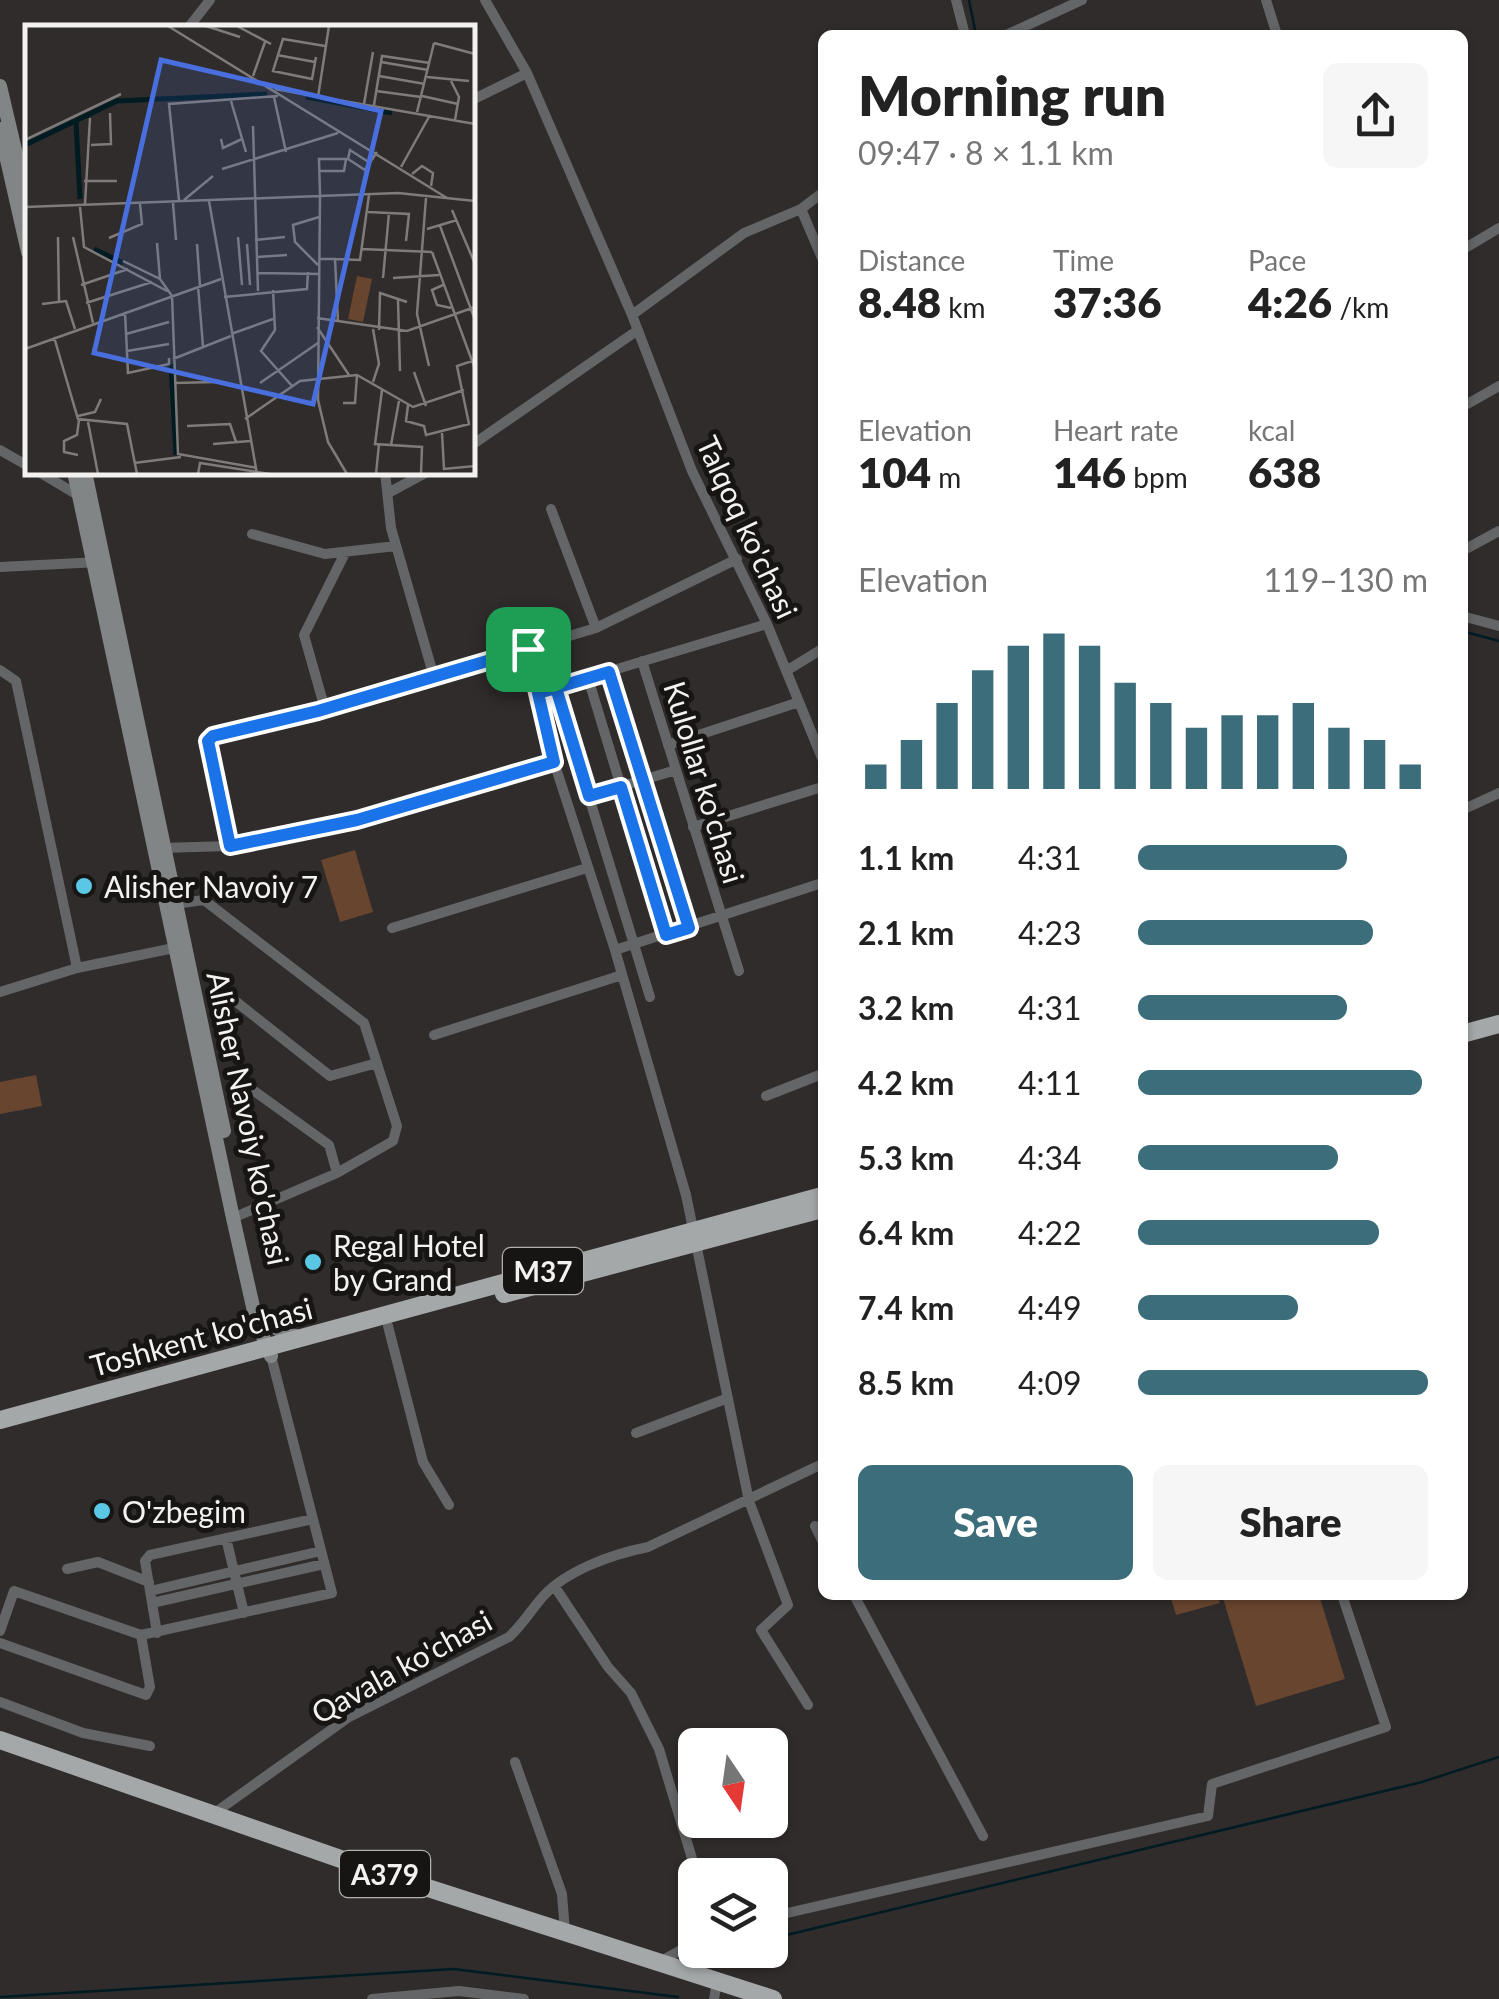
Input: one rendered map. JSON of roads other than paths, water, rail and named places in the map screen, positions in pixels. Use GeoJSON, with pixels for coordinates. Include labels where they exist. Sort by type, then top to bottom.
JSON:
{"type":"FeatureCollection","features":[{"type":"Feature","properties":{"kind":"highway"},"geometry":{"type":"LineString","coordinates":[[1468,1020],[1499,1012]]}},
{"type":"Feature","properties":{"kind":"highway"},"geometry":{"type":"LineString","coordinates":[[1468,1032],[1499,1024]]}},
{"type":"Feature","properties":{"kind":"highway","name":"Toshkent ko'chasi"},"geometry":{"type":"LineString","coordinates":[[0,1420],[232,1356],[388,1326],[818,1197]]}},
{"type":"Feature","properties":{"kind":"highway","name":"Toshkent ko'chasi"},"geometry":{"type":"LineString","coordinates":[[0,1431],[301,1337],[695,1237],[818,1210]]}},
{"type":"Feature","properties":{"kind":"highway","name":"A379"},"geometry":{"type":"LineString","coordinates":[[0,1740],[657,1963],[716,1991],[773,1999]]}},
{"type":"Feature","properties":{"kind":"main road"},"geometry":{"type":"LineString","coordinates":[[0,86],[25,233]]}},
{"type":"Feature","properties":{"kind":"main road"},"geometry":{"type":"LineString","coordinates":[[0,129],[25,196]]}},
{"type":"Feature","properties":{"kind":"main road","name":"Alisher Navoiy ko'chasi"},"geometry":{"type":"LineString","coordinates":[[75,475],[84,498],[158,848],[174,948],[269,1349]]}},
{"type":"Feature","properties":{"kind":"main road","name":"Alisher Navoiy ko'chasi"},"geometry":{"type":"LineString","coordinates":[[84,498],[85,475]]}},
{"type":"Feature","properties":{"kind":"main road","name":"Alisher Navoiy ko'chasi"},"geometry":{"type":"LineString","coordinates":[[158,848],[176,904],[237,1217]]}},
{"type":"Feature","properties":{"kind":"main road"},"geometry":{"type":"LineString","coordinates":[[232,1356],[246,1343],[260,1319],[283,1333],[301,1337]]}},
{"type":"Feature","properties":{"kind":"street"},"geometry":{"type":"LineString","coordinates":[[190,25],[210,0]]}},
{"type":"Feature","properties":{"kind":"street","name":"Talqoq ko'chasi"},"geometry":{"type":"LineString","coordinates":[[485,0],[527,73],[638,330],[692,470],[767,624],[818,748]]}},
{"type":"Feature","properties":{"kind":"street"},"geometry":{"type":"LineString","coordinates":[[956,0],[964,30]]}},
{"type":"Feature","properties":{"kind":"street"},"geometry":{"type":"LineString","coordinates":[[1017,30],[1082,0]]}},
{"type":"Feature","properties":{"kind":"street"},"geometry":{"type":"LineString","coordinates":[[1266,0],[1275,30]]}},
{"type":"Feature","properties":{"kind":"street"},"geometry":{"type":"LineString","coordinates":[[475,99],[527,73]]}},
{"type":"Feature","properties":{"kind":"street"},"geometry":{"type":"LineString","coordinates":[[632,316],[744,232],[801,209],[818,196]]}},
{"type":"Feature","properties":{"kind":"street"},"geometry":{"type":"LineString","coordinates":[[801,209],[818,249]]}},
{"type":"Feature","properties":{"kind":"street"},"geometry":{"type":"LineString","coordinates":[[1468,246],[1499,228]]}},
{"type":"Feature","properties":{"kind":"street"},"geometry":{"type":"LineString","coordinates":[[475,443],[638,330]]}},
{"type":"Feature","properties":{"kind":"street"},"geometry":{"type":"LineString","coordinates":[[1468,404],[1499,386]]}},
{"type":"Feature","properties":{"kind":"street"},"geometry":{"type":"LineString","coordinates":[[0,450],[25,464]]}},
{"type":"Feature","properties":{"kind":"street"},"geometry":{"type":"LineString","coordinates":[[43,475],[84,498]]}},
{"type":"Feature","properties":{"kind":"street"},"geometry":{"type":"LineString","coordinates":[[386,475],[396,546],[434,677]]}},
{"type":"Feature","properties":{"kind":"street"},"geometry":{"type":"LineString","coordinates":[[390,492],[421,475]]}},
{"type":"Feature","properties":{"kind":"street"},"geometry":{"type":"LineString","coordinates":[[551,509],[596,628]]}},
{"type":"Feature","properties":{"kind":"street"},"geometry":{"type":"LineString","coordinates":[[1468,549],[1499,531]]}},
{"type":"Feature","properties":{"kind":"street"},"geometry":{"type":"LineString","coordinates":[[252,534],[344,555],[396,546]]}},
{"type":"Feature","properties":{"kind":"street"},"geometry":{"type":"LineString","coordinates":[[325,709],[304,635],[344,555]]}},
{"type":"Feature","properties":{"kind":"street"},"geometry":{"type":"LineString","coordinates":[[230,846],[208,741],[213,736],[325,709],[596,628],[737,560]]}},
{"type":"Feature","properties":{"kind":"street"},"geometry":{"type":"LineString","coordinates":[[0,567],[98,562]]}},
{"type":"Feature","properties":{"kind":"street"},"geometry":{"type":"LineString","coordinates":[[1468,618],[1499,626]]}},
{"type":"Feature","properties":{"kind":"street"},"geometry":{"type":"LineString","coordinates":[[538,693],[767,624]]}},
{"type":"Feature","properties":{"kind":"street"},"geometry":{"type":"LineString","coordinates":[[528,649],[554,762],[615,950],[695,1237],[749,1501],[788,1604],[762,1630],[808,1705]]}},
{"type":"Feature","properties":{"kind":"street"},"geometry":{"type":"LineString","coordinates":[[786,671],[818,651]]}},
{"type":"Feature","properties":{"kind":"street"},"geometry":{"type":"LineString","coordinates":[[546,656],[650,996]]}},
{"type":"Feature","properties":{"kind":"street","name":"Kulollar ko'chasi"},"geometry":{"type":"LineString","coordinates":[[642,661],[739,971]]}},
{"type":"Feature","properties":{"kind":"street"},"geometry":{"type":"LineString","coordinates":[[0,670],[16,681],[78,968]]}},
{"type":"Feature","properties":{"kind":"street"},"geometry":{"type":"LineString","coordinates":[[609,672],[689,928]]}},
{"type":"Feature","properties":{"kind":"street"},"geometry":{"type":"LineString","coordinates":[[588,678],[666,935]]}},
{"type":"Feature","properties":{"kind":"street"},"geometry":{"type":"LineString","coordinates":[[668,745],[799,702]]}},
{"type":"Feature","properties":{"kind":"street"},"geometry":{"type":"LineString","coordinates":[[158,848],[230,846],[357,820],[554,762]]}},
{"type":"Feature","properties":{"kind":"street"},"geometry":{"type":"LineString","coordinates":[[589,796],[676,770]]}},
{"type":"Feature","properties":{"kind":"street"},"geometry":{"type":"LineString","coordinates":[[693,827],[818,788]]}},
{"type":"Feature","properties":{"kind":"street"},"geometry":{"type":"LineString","coordinates":[[1468,807],[1499,793]]}},
{"type":"Feature","properties":{"kind":"street"},"geometry":{"type":"LineString","coordinates":[[392,928],[587,868]]}},
{"type":"Feature","properties":{"kind":"street","name":"Kulollar ko'chasi"},"geometry":{"type":"LineString","coordinates":[[615,950],[818,889]]}},
{"type":"Feature","properties":{"kind":"street"},"geometry":{"type":"LineString","coordinates":[[176,904],[204,900],[364,1022],[398,1126],[393,1141],[337,1173],[237,1217]]}},
{"type":"Feature","properties":{"kind":"street"},"geometry":{"type":"LineString","coordinates":[[0,992],[78,968],[174,948]]}},
{"type":"Feature","properties":{"kind":"street"},"geometry":{"type":"LineString","coordinates":[[434,1035],[622,975]]}},
{"type":"Feature","properties":{"kind":"street"},"geometry":{"type":"LineString","coordinates":[[214,985],[330,1076],[377,1063]]}},
{"type":"Feature","properties":{"kind":"street"},"geometry":{"type":"LineString","coordinates":[[766,1096],[818,1076]]}},
{"type":"Feature","properties":{"kind":"street"},"geometry":{"type":"LineString","coordinates":[[250,1088],[330,1146],[337,1173]]}},
{"type":"Feature","properties":{"kind":"street"},"geometry":{"type":"LineString","coordinates":[[388,1326],[423,1462],[449,1504]]}},
{"type":"Feature","properties":{"kind":"street"},"geometry":{"type":"LineString","coordinates":[[0,1631],[14,1591],[141,1635],[332,1593],[269,1349]]}},
{"type":"Feature","properties":{"kind":"street"},"geometry":{"type":"LineString","coordinates":[[636,1434],[728,1398]]}},
{"type":"Feature","properties":{"kind":"street","name":"Qavala ko'chasi"},"geometry":{"type":"LineString","coordinates":[[213,1814],[349,1717],[509,1637],[527,1621],[541,1598],[555,1588],[606,1559],[648,1547],[818,1466]]}},
{"type":"Feature","properties":{"kind":"street"},"geometry":{"type":"LineString","coordinates":[[157,1633],[145,1561],[150,1555],[313,1519]]}},
{"type":"Feature","properties":{"kind":"street"},"geometry":{"type":"LineString","coordinates":[[815,1526],[818,1532]]}},
{"type":"Feature","properties":{"kind":"street"},"geometry":{"type":"LineString","coordinates":[[226,1538],[244,1614]]}},
{"type":"Feature","properties":{"kind":"street"},"geometry":{"type":"LineString","coordinates":[[67,1570],[98,1562],[149,1586],[321,1551]]}},
{"type":"Feature","properties":{"kind":"street"},"geometry":{"type":"LineString","coordinates":[[152,1604],[324,1564]]}},
{"type":"Feature","properties":{"kind":"street"},"geometry":{"type":"LineString","coordinates":[[555,1588],[608,1667],[631,1692],[659,1749],[668,1791],[691,1858]]}},
{"type":"Feature","properties":{"kind":"street"},"geometry":{"type":"LineString","coordinates":[[857,1600],[983,1836]]}},
{"type":"Feature","properties":{"kind":"street"},"geometry":{"type":"LineString","coordinates":[[862,1608],[868,1600]]}},
{"type":"Feature","properties":{"kind":"street"},"geometry":{"type":"LineString","coordinates":[[788,1913],[1208,1816],[1212,1784],[1386,1726],[1344,1600]]}},
{"type":"Feature","properties":{"kind":"street"},"geometry":{"type":"LineString","coordinates":[[0,1643],[146,1695],[150,1687],[141,1635]]}},
{"type":"Feature","properties":{"kind":"street"},"geometry":{"type":"LineString","coordinates":[[0,1702],[83,1733],[150,1746]]}},
{"type":"Feature","properties":{"kind":"street"},"geometry":{"type":"LineString","coordinates":[[516,1762],[562,1894],[566,1933]]}},
{"type":"Feature","properties":{"kind":"street"},"geometry":{"type":"LineString","coordinates":[[657,1963],[678,1951]]}},
{"type":"Feature","properties":{"kind":"street"},"geometry":{"type":"LineString","coordinates":[[372,1999],[458,1991],[524,1999]]}},
{"type":"Feature","properties":{"kind":"waterway"},"geometry":{"type":"LineString","coordinates":[[969,0],[975,30]]}},
{"type":"Feature","properties":{"kind":"waterway"},"geometry":{"type":"LineString","coordinates":[[1468,633],[1499,641]]}},
{"type":"Feature","properties":{"kind":"waterway"},"geometry":{"type":"LineString","coordinates":[[788,1935],[1422,1782],[1499,1757]]}},
{"type":"Feature","properties":{"kind":"waterway"},"geometry":{"type":"LineString","coordinates":[[0,1997],[454,1969],[678,1997]]}},
{"type":"Feature","properties":{"kind":"place","name":"Alisher Navoiy 7"},"geometry":{"type":"Point","coordinates":[84,886]}},
{"type":"Feature","properties":{"kind":"place","name":"Regal Hotel by Grand"},"geometry":{"type":"Point","coordinates":[313,1262]}},
{"type":"Feature","properties":{"kind":"place","name":"O'zbegim"},"geometry":{"type":"Point","coordinates":[102,1511]}}]}
